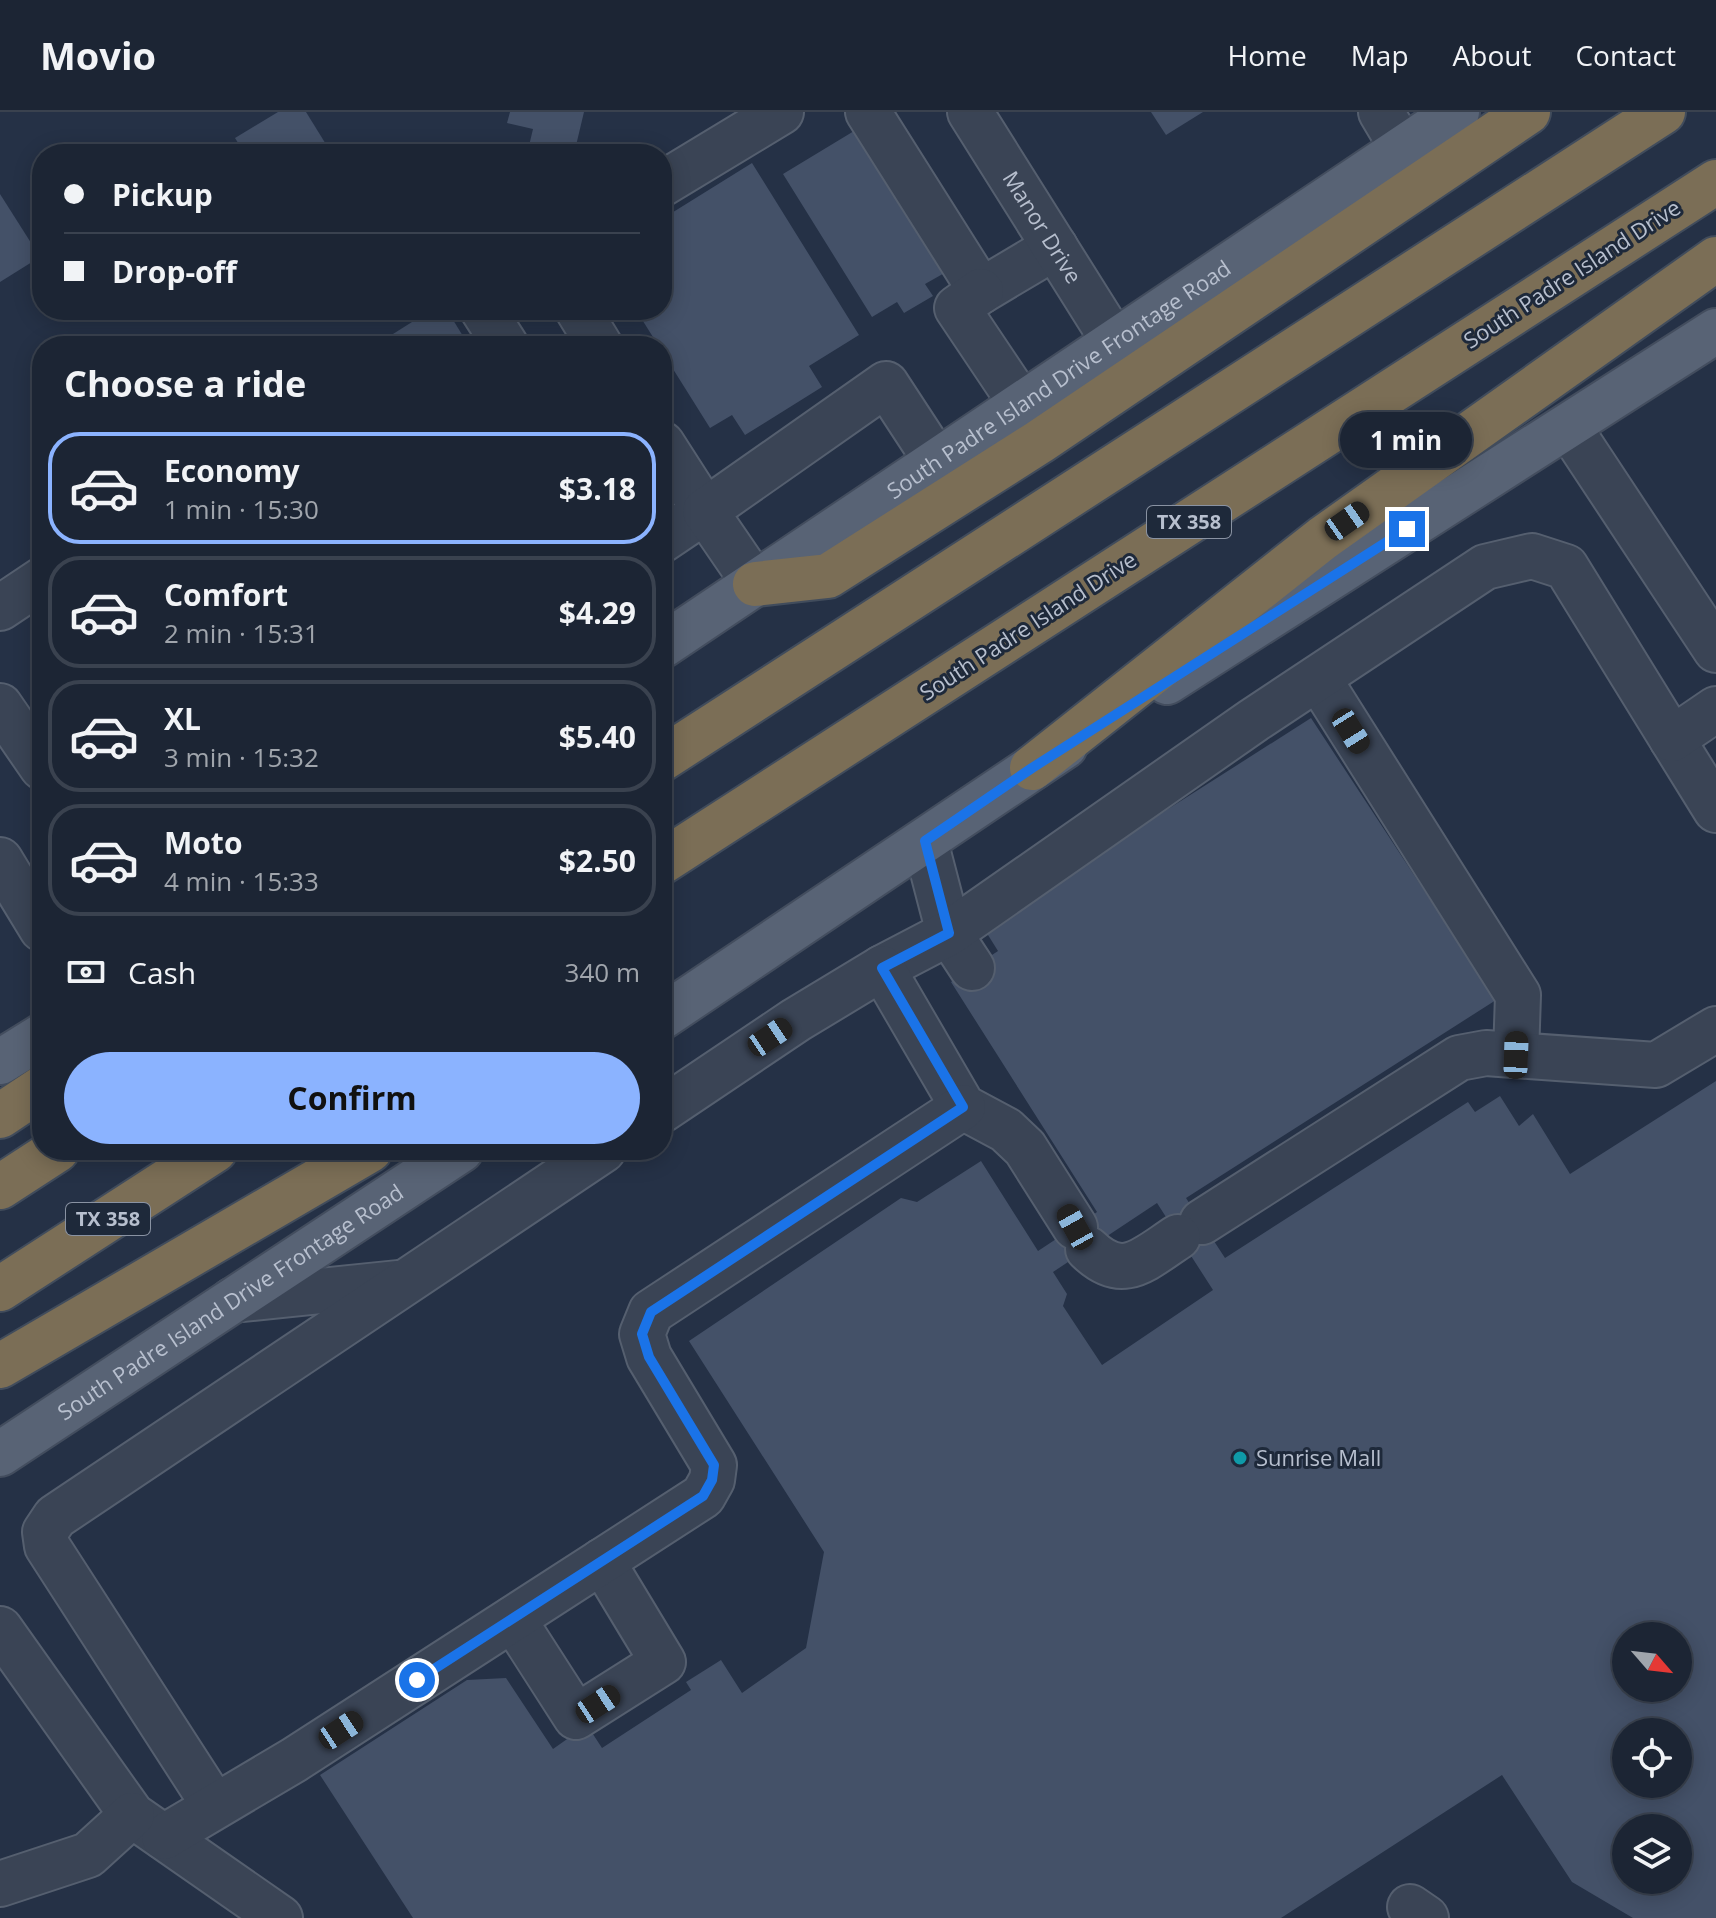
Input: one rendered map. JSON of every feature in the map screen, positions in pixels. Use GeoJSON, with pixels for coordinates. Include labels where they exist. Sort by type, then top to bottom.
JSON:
{"type":"FeatureCollection","features":[{"type":"Feature","properties":{"kind":"highway"},"geometry":{"type":"LineString","coordinates":[[755,584],[828,576],[1039,442],[1528,112]]}},
{"type":"Feature","properties":{"kind":"highway"},"geometry":{"type":"LineString","coordinates":[[672,753],[1663,112]]}},
{"type":"Feature","properties":{"kind":"highway","name":"South Padre Island Drive"},"geometry":{"type":"LineString","coordinates":[[672,856],[1716,182]]}},
{"type":"Feature","properties":{"kind":"highway"},"geometry":{"type":"LineString","coordinates":[[1032,768],[1323,538],[1716,259]]}},
{"type":"Feature","properties":{"kind":"highway"},"geometry":{"type":"LineString","coordinates":[[0,1116],[32,1095]]}},
{"type":"Feature","properties":{"kind":"highway"},"geometry":{"type":"LineString","coordinates":[[0,1187],[42,1160]]}},
{"type":"Feature","properties":{"kind":"highway","name":"TX 358"},"geometry":{"type":"LineString","coordinates":[[0,1289],[200,1160]]}},
{"type":"Feature","properties":{"kind":"highway"},"geometry":{"type":"LineString","coordinates":[[0,1366],[353,1160]]}},
{"type":"Feature","properties":{"kind":"main road","name":"South Padre Island Drive Frontage Road"},"geometry":{"type":"LineString","coordinates":[[672,639],[1457,112]]}},
{"type":"Feature","properties":{"kind":"main road"},"geometry":{"type":"LineString","coordinates":[[672,1010],[1032,768],[1716,331]]}},
{"type":"Feature","properties":{"kind":"main road"},"geometry":{"type":"LineString","coordinates":[[0,1062],[32,1042]]}},
{"type":"Feature","properties":{"kind":"main road","name":"South Padre Island Drive Frontage Road"},"geometry":{"type":"LineString","coordinates":[[0,1454],[446,1160]]}},
{"type":"Feature","properties":{"kind":"street"},"geometry":{"type":"LineString","coordinates":[[672,178],[781,112]]}},
{"type":"Feature","properties":{"kind":"street"},"geometry":{"type":"LineString","coordinates":[[868,112],[981,291]]}},
{"type":"Feature","properties":{"kind":"street","name":"Manor Drive"},"geometry":{"type":"LineString","coordinates":[[970,112],[1115,343]]}},
{"type":"Feature","properties":{"kind":"street"},"geometry":{"type":"LineString","coordinates":[[1381,112],[1403,149]]}},
{"type":"Feature","properties":{"kind":"street"},"geometry":{"type":"LineString","coordinates":[[1022,405],[957,308],[1055,247]]}},
{"type":"Feature","properties":{"kind":"street"},"geometry":{"type":"LineString","coordinates":[[672,533],[886,384],[937,462]]}},
{"type":"Feature","properties":{"kind":"street"},"geometry":{"type":"LineString","coordinates":[[1568,426],[1716,650]]}},
{"type":"Feature","properties":{"kind":"street"},"geometry":{"type":"LineString","coordinates":[[672,460],[755,584]]}},
{"type":"Feature","properties":{"kind":"street"},"geometry":{"type":"LineString","coordinates":[[672,1103],[796,1020],[882,968],[960,950],[1318,678],[1485,567],[1532,556],[1566,567],[1716,810]]}},
{"type":"Feature","properties":{"kind":"street"},"geometry":{"type":"LineString","coordinates":[[0,608],[32,587]]}},
{"type":"Feature","properties":{"kind":"street"},"geometry":{"type":"LineString","coordinates":[[1318,678],[1518,995],[1516,1055]]}},
{"type":"Feature","properties":{"kind":"street"},"geometry":{"type":"LineString","coordinates":[[0,706],[32,752]]}},
{"type":"Feature","properties":{"kind":"street"},"geometry":{"type":"LineString","coordinates":[[1672,739],[1716,709]]}},
{"type":"Feature","properties":{"kind":"street"},"geometry":{"type":"LineString","coordinates":[[925,841],[960,950]]}},
{"type":"Feature","properties":{"kind":"street"},"geometry":{"type":"LineString","coordinates":[[0,860],[32,913]]}},
{"type":"Feature","properties":{"kind":"street"},"geometry":{"type":"LineString","coordinates":[[882,968],[963,1107],[1006,1130],[1025,1148],[1082,1238],[1102,1263],[1121,1268],[1142,1260],[1459,1058],[1486,1053],[1656,1065],[1716,1029]]}},
{"type":"Feature","properties":{"kind":"street"},"geometry":{"type":"LineString","coordinates":[[0,1884],[88,1855],[148,1826],[214,1805],[294,1760],[703,1496],[712,1480],[714,1465],[649,1357],[642,1334],[651,1312],[963,1107]]}},
{"type":"Feature","properties":{"kind":"street"},"geometry":{"type":"LineString","coordinates":[[214,1805],[47,1546],[45,1532],[55,1517],[588,1160]]}},
{"type":"Feature","properties":{"kind":"street"},"geometry":{"type":"LineString","coordinates":[[233,1300],[402,1283]]}},
{"type":"Feature","properties":{"kind":"street"},"geometry":{"type":"LineString","coordinates":[[513,1619],[576,1717],[663,1662],[602,1561]]}},
{"type":"Feature","properties":{"kind":"street"},"geometry":{"type":"LineString","coordinates":[[0,1629],[148,1826],[280,1918]]}},
{"type":"Feature","properties":{"kind":"building"},"geometry":{"type":"Polygon","coordinates":[[[278,112],[306,112],[326,144],[239,144],[235,138],[278,112]]]}},
{"type":"Feature","properties":{"kind":"building"},"geometry":{"type":"Polygon","coordinates":[[[510,112],[584,112],[576,144],[529,144],[533,129],[507,123],[510,112]]]}},
{"type":"Feature","properties":{"kind":"building"},"geometry":{"type":"Polygon","coordinates":[[[1151,112],[1203,112],[1166,135],[1151,112]]]}},
{"type":"Feature","properties":{"kind":"building"},"geometry":{"type":"Polygon","coordinates":[[[859,128],[948,271],[925,284],[933,296],[904,313],[897,302],[872,317],[783,174],[859,128]]]}},
{"type":"Feature","properties":{"kind":"building"},"geometry":{"type":"Polygon","coordinates":[[[752,163],[859,335],[809,366],[822,387],[745,435],[732,415],[710,428],[672,367],[672,336],[652,336],[642,320],[672,320],[672,213],[752,163]]]}},
{"type":"Feature","properties":{"kind":"building"},"geometry":{"type":"Polygon","coordinates":[[[0,194],[32,244],[32,262],[0,282],[0,194]]]}},
{"type":"Feature","properties":{"kind":"building"},"geometry":{"type":"Polygon","coordinates":[[[415,320],[453,320],[463,336],[390,336],[415,320]]]}},
{"type":"Feature","properties":{"kind":"building","name":"Sunrise Mall"},"geometry":{"type":"Polygon","coordinates":[[[1311,718],[1496,1000],[1186,1198],[1225,1258],[1468,1102],[1475,1112],[1500,1096],[1519,1126],[1533,1114],[1570,1174],[1716,1081],[1716,1918],[1633,1918],[1572,1882],[1502,1775],[1281,1918],[413,1918],[320,1775],[467,1680],[506,1678],[553,1749],[587,1725],[602,1748],[691,1690],[686,1682],[721,1660],[742,1693],[806,1648],[824,1552],[689,1341],[901,1198],[917,1202],[981,1161],[1038,1251],[1097,1212],[951,982],[998,951],[983,927],[1311,718]],[[1157,1203],[1053,1272],[1067,1294],[1063,1306],[1102,1365],[1213,1290],[1157,1203]]]}},
{"type":"Feature","properties":{"kind":"place","name":"Sunrise Mall"},"geometry":{"type":"Point","coordinates":[1240,1458]}},
{"type":"Feature","properties":{"kind":"route"},"geometry":{"type":"LineString","coordinates":[[417,1680],[703,1496],[712,1480],[714,1465],[649,1357],[642,1334],[651,1312],[963,1107],[882,968],[949,933],[925,841],[1032,768],[1407,529]]}}]}
